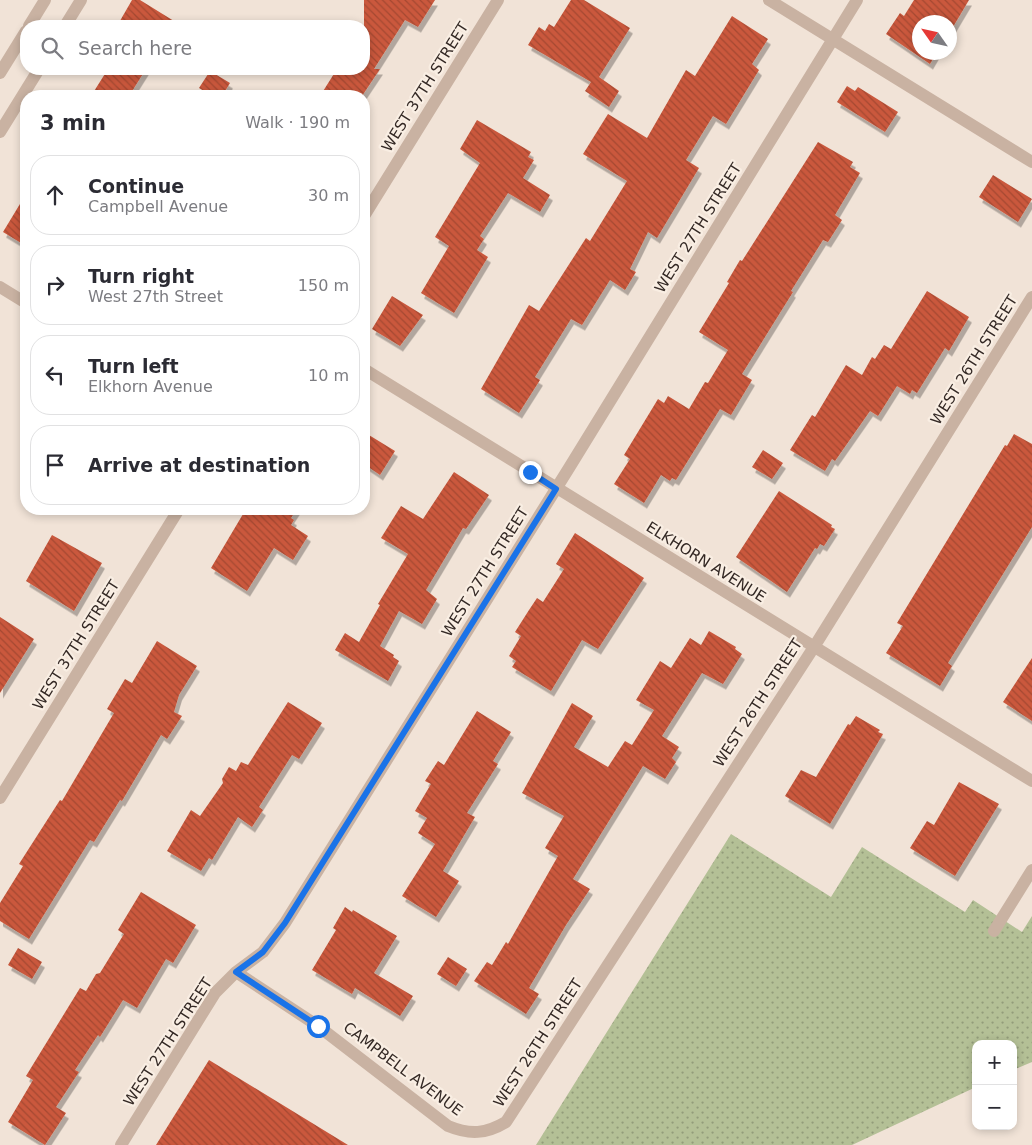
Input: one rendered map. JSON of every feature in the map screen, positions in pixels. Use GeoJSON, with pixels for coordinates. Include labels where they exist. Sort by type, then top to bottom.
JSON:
{"type":"FeatureCollection","features":[{"type":"Feature","properties":{"kind":"street"},"geometry":{"type":"LineString","coordinates":[[33,20],[45,0]]}},
{"type":"Feature","properties":{"kind":"street"},"geometry":{"type":"LineString","coordinates":[[69,20],[81,0]]}},
{"type":"Feature","properties":{"kind":"street","name":"WEST 37TH STREET"},"geometry":{"type":"LineString","coordinates":[[370,206],[498,0]]}},
{"type":"Feature","properties":{"kind":"street"},"geometry":{"type":"LineString","coordinates":[[769,0],[1032,162]]}},
{"type":"Feature","properties":{"kind":"street","name":"WEST 27TH STREET"},"geometry":{"type":"LineString","coordinates":[[121,1145],[215,993],[236,972],[263,952],[285,923],[556,489],[857,0]]}},
{"type":"Feature","properties":{"kind":"street"},"geometry":{"type":"LineString","coordinates":[[0,73],[20,40]]}},
{"type":"Feature","properties":{"kind":"street"},"geometry":{"type":"LineString","coordinates":[[26,90],[35,75]]}},
{"type":"Feature","properties":{"kind":"street"},"geometry":{"type":"LineString","coordinates":[[0,132],[20,100]]}},
{"type":"Feature","properties":{"kind":"street"},"geometry":{"type":"LineString","coordinates":[[0,287],[20,299]]}},
{"type":"Feature","properties":{"kind":"street","name":"WEST 26TH STREET"},"geometry":{"type":"LineString","coordinates":[[506,1122],[814,647],[1032,297]]}},
{"type":"Feature","properties":{"kind":"street","name":"ELKHORN AVENUE"},"geometry":{"type":"LineString","coordinates":[[370,372],[556,489],[1032,781]]}},
{"type":"Feature","properties":{"kind":"street","name":"WEST 37TH STREET"},"geometry":{"type":"LineString","coordinates":[[0,798],[175,515]]}},
{"type":"Feature","properties":{"kind":"street"},"geometry":{"type":"LineString","coordinates":[[994,931],[1032,870]]}},
{"type":"Feature","properties":{"kind":"street","name":"CAMPBELL AVENUE"},"geometry":{"type":"LineString","coordinates":[[236,972],[318,1026],[448,1126],[462,1132],[476,1133],[494,1130],[506,1122]]}},
{"type":"Feature","properties":{"kind":"green space"},"geometry":{"type":"Polygon","coordinates":[[[731,834],[831,897],[862,847],[965,912],[973,900],[1022,932],[1032,916],[1032,1062],[1017,1068],[1017,1040],[972,1040],[972,1089],[852,1145],[536,1145],[731,834]]]}},
{"type":"Feature","properties":{"kind":"building"},"geometry":{"type":"Polygon","coordinates":[[[132,0],[140,0],[172,20],[120,20],[132,0]]]}},
{"type":"Feature","properties":{"kind":"building"},"geometry":{"type":"Polygon","coordinates":[[[364,0],[435,0],[418,27],[405,20],[374,69],[380,69],[366,90],[324,90],[333,75],[370,75],[370,20],[364,20],[364,0]]]}},
{"type":"Feature","properties":{"kind":"building"},"geometry":{"type":"Polygon","coordinates":[[[571,0],[584,0],[630,28],[599,77],[619,91],[609,107],[585,91],[591,82],[528,45],[539,27],[545,31],[549,24],[554,27],[571,0]]]}},
{"type":"Feature","properties":{"kind":"building"},"geometry":{"type":"Polygon","coordinates":[[[914,0],[969,0],[957,20],[957,15],[912,15],[912,52],[886,34],[900,13],[904,16],[914,0]]]}},
{"type":"Feature","properties":{"kind":"building"},"geometry":{"type":"Polygon","coordinates":[[[732,16],[768,39],[752,64],[759,70],[726,124],[713,116],[686,160],[699,168],[657,238],[648,232],[630,269],[636,272],[625,290],[610,280],[582,325],[571,319],[535,377],[540,380],[519,413],[481,389],[529,305],[539,311],[586,238],[590,241],[627,181],[583,154],[608,114],[647,138],[686,70],[695,76],[732,16]]]}},
{"type":"Feature","properties":{"kind":"building"},"geometry":{"type":"Polygon","coordinates":[[[924,60],[932,60],[930,64],[924,60]]]}},
{"type":"Feature","properties":{"kind":"building"},"geometry":{"type":"Polygon","coordinates":[[[104,75],[142,75],[133,90],[95,90],[104,75]]]}},
{"type":"Feature","properties":{"kind":"building"},"geometry":{"type":"Polygon","coordinates":[[[207,75],[217,75],[230,83],[226,90],[202,90],[199,88],[207,75]]]}},
{"type":"Feature","properties":{"kind":"building"},"geometry":{"type":"Polygon","coordinates":[[[847,86],[855,91],[858,87],[898,112],[885,132],[837,102],[847,86]]]}},
{"type":"Feature","properties":{"kind":"building"},"geometry":{"type":"Polygon","coordinates":[[[477,120],[531,152],[528,157],[534,160],[523,178],[550,195],[540,212],[508,193],[480,236],[484,239],[477,250],[488,257],[454,313],[421,293],[449,246],[435,237],[480,163],[460,149],[477,120]]]}},
{"type":"Feature","properties":{"kind":"building"},"geometry":{"type":"Polygon","coordinates":[[[818,142],[853,162],[850,167],[860,173],[835,215],[842,220],[828,242],[823,240],[742,374],[752,380],[731,415],[720,409],[676,480],[672,478],[670,481],[661,475],[644,503],[614,484],[630,459],[624,455],[658,399],[664,403],[668,396],[689,409],[705,382],[708,383],[728,350],[699,332],[729,283],[727,282],[740,260],[742,261],[818,142]]]}},
{"type":"Feature","properties":{"kind":"building"},"geometry":{"type":"Polygon","coordinates":[[[993,175],[1032,199],[1018,222],[979,197],[993,175]]]}},
{"type":"Feature","properties":{"kind":"building"},"geometry":{"type":"Polygon","coordinates":[[[20,204],[20,242],[3,232],[20,204]]]}},
{"type":"Feature","properties":{"kind":"building"},"geometry":{"type":"Polygon","coordinates":[[[927,291],[969,317],[949,351],[945,348],[917,393],[912,390],[910,394],[897,386],[878,416],[870,411],[835,461],[832,459],[825,471],[790,450],[812,415],[815,417],[846,365],[862,375],[872,357],[875,359],[884,345],[891,349],[927,291]]]}},
{"type":"Feature","properties":{"kind":"building"},"geometry":{"type":"Polygon","coordinates":[[[392,296],[423,315],[400,346],[372,329],[392,296]]]}},
{"type":"Feature","properties":{"kind":"building"},"geometry":{"type":"Polygon","coordinates":[[[1014,434],[1032,444],[1032,527],[948,663],[952,666],[940,686],[886,653],[903,626],[897,623],[1005,445],[1007,446],[1014,434]]]}},
{"type":"Feature","properties":{"kind":"building"},"geometry":{"type":"Polygon","coordinates":[[[370,436],[395,451],[380,475],[370,468],[370,436]]]}},
{"type":"Feature","properties":{"kind":"building"},"geometry":{"type":"Polygon","coordinates":[[[763,450],[783,463],[772,479],[752,467],[763,450]]]}},
{"type":"Feature","properties":{"kind":"building"},"geometry":{"type":"Polygon","coordinates":[[[454,472],[489,495],[466,529],[463,528],[426,590],[437,599],[422,624],[399,611],[380,646],[394,655],[393,657],[399,661],[388,681],[335,650],[345,633],[359,642],[380,605],[378,604],[408,554],[381,538],[401,506],[423,519],[454,472]]]}},
{"type":"Feature","properties":{"kind":"building"},"geometry":{"type":"Polygon","coordinates":[[[779,491],[832,525],[831,527],[835,529],[824,546],[820,544],[817,549],[815,548],[787,592],[736,557],[779,491]]]}},
{"type":"Feature","properties":{"kind":"building"},"geometry":{"type":"Polygon","coordinates":[[[242,515],[293,515],[291,518],[294,520],[291,525],[308,536],[293,560],[274,548],[247,591],[211,568],[242,515]]]}},
{"type":"Feature","properties":{"kind":"building"},"geometry":{"type":"Polygon","coordinates":[[[575,533],[644,578],[598,649],[582,640],[551,691],[512,667],[516,661],[509,656],[521,636],[515,632],[537,598],[543,602],[564,569],[556,564],[575,533]]]}},
{"type":"Feature","properties":{"kind":"building"},"geometry":{"type":"Polygon","coordinates":[[[52,535],[102,563],[74,611],[26,581],[52,535]]]}},
{"type":"Feature","properties":{"kind":"building"},"geometry":{"type":"Polygon","coordinates":[[[0,617],[34,639],[0,693],[0,617]]]}},
{"type":"Feature","properties":{"kind":"building"},"geometry":{"type":"Polygon","coordinates":[[[709,631],[736,647],[735,649],[742,654],[723,684],[702,673],[662,736],[679,747],[672,758],[676,762],[665,779],[643,766],[573,879],[590,889],[566,925],[529,988],[539,994],[526,1014],[474,981],[487,962],[492,965],[506,942],[508,944],[558,856],[545,848],[564,816],[522,793],[572,703],[593,716],[574,747],[608,767],[625,741],[632,745],[654,710],[636,700],[660,661],[671,668],[690,638],[701,645],[709,631]]]}},
{"type":"Feature","properties":{"kind":"building"},"geometry":{"type":"Polygon","coordinates":[[[157,641],[197,666],[179,695],[174,712],[182,716],[167,739],[161,735],[122,801],[120,800],[94,842],[90,840],[29,939],[0,921],[0,903],[23,866],[19,864],[60,800],[62,801],[114,713],[107,709],[125,679],[132,683],[157,641]]]}},
{"type":"Feature","properties":{"kind":"building"},"geometry":{"type":"Polygon","coordinates":[[[1032,658],[1032,721],[1003,702],[1032,658]]]}},
{"type":"Feature","properties":{"kind":"building"},"geometry":{"type":"Polygon","coordinates":[[[288,702],[322,723],[299,759],[292,755],[259,807],[263,810],[252,827],[238,817],[212,860],[209,858],[201,871],[167,851],[191,810],[200,816],[223,783],[222,779],[229,767],[236,771],[241,762],[248,765],[288,702]]]}},
{"type":"Feature","properties":{"kind":"building"},"geometry":{"type":"Polygon","coordinates":[[[477,711],[511,732],[493,761],[498,764],[467,813],[475,817],[443,871],[459,881],[436,917],[402,896],[435,844],[418,833],[427,818],[415,811],[431,784],[425,781],[438,761],[444,765],[477,711]]]}},
{"type":"Feature","properties":{"kind":"building"},"geometry":{"type":"Polygon","coordinates":[[[856,716],[880,730],[878,732],[883,734],[830,824],[785,796],[801,770],[816,777],[848,724],[850,725],[856,716]]]}},
{"type":"Feature","properties":{"kind":"building"},"geometry":{"type":"Polygon","coordinates":[[[959,782],[999,804],[955,876],[910,848],[927,821],[934,825],[959,782]]]}},
{"type":"Feature","properties":{"kind":"building"},"geometry":{"type":"Polygon","coordinates":[[[141,892],[196,925],[173,963],[166,959],[137,1008],[123,1000],[100,1037],[98,1035],[75,1070],[79,1072],[56,1107],[66,1113],[45,1145],[8,1122],[33,1080],[26,1076],[80,988],[86,991],[96,974],[100,973],[124,934],[118,930],[141,892]]]}},
{"type":"Feature","properties":{"kind":"building"},"geometry":{"type":"Polygon","coordinates":[[[345,907],[397,936],[374,973],[413,996],[400,1016],[355,988],[352,994],[312,970],[336,930],[333,928],[345,907]]]}},
{"type":"Feature","properties":{"kind":"building"},"geometry":{"type":"Polygon","coordinates":[[[18,948],[42,962],[32,979],[8,965],[18,948]]]}},
{"type":"Feature","properties":{"kind":"building"},"geometry":{"type":"Polygon","coordinates":[[[448,957],[467,969],[456,986],[437,974],[448,957]]]}},
{"type":"Feature","properties":{"kind":"building"},"geometry":{"type":"Polygon","coordinates":[[[209,1060],[348,1145],[156,1145],[209,1060]]]}},
{"type":"Feature","properties":{"kind":"route"},"geometry":{"type":"LineString","coordinates":[[318,1026],[236,972],[263,952],[285,923],[556,489],[530,472]]}}]}
